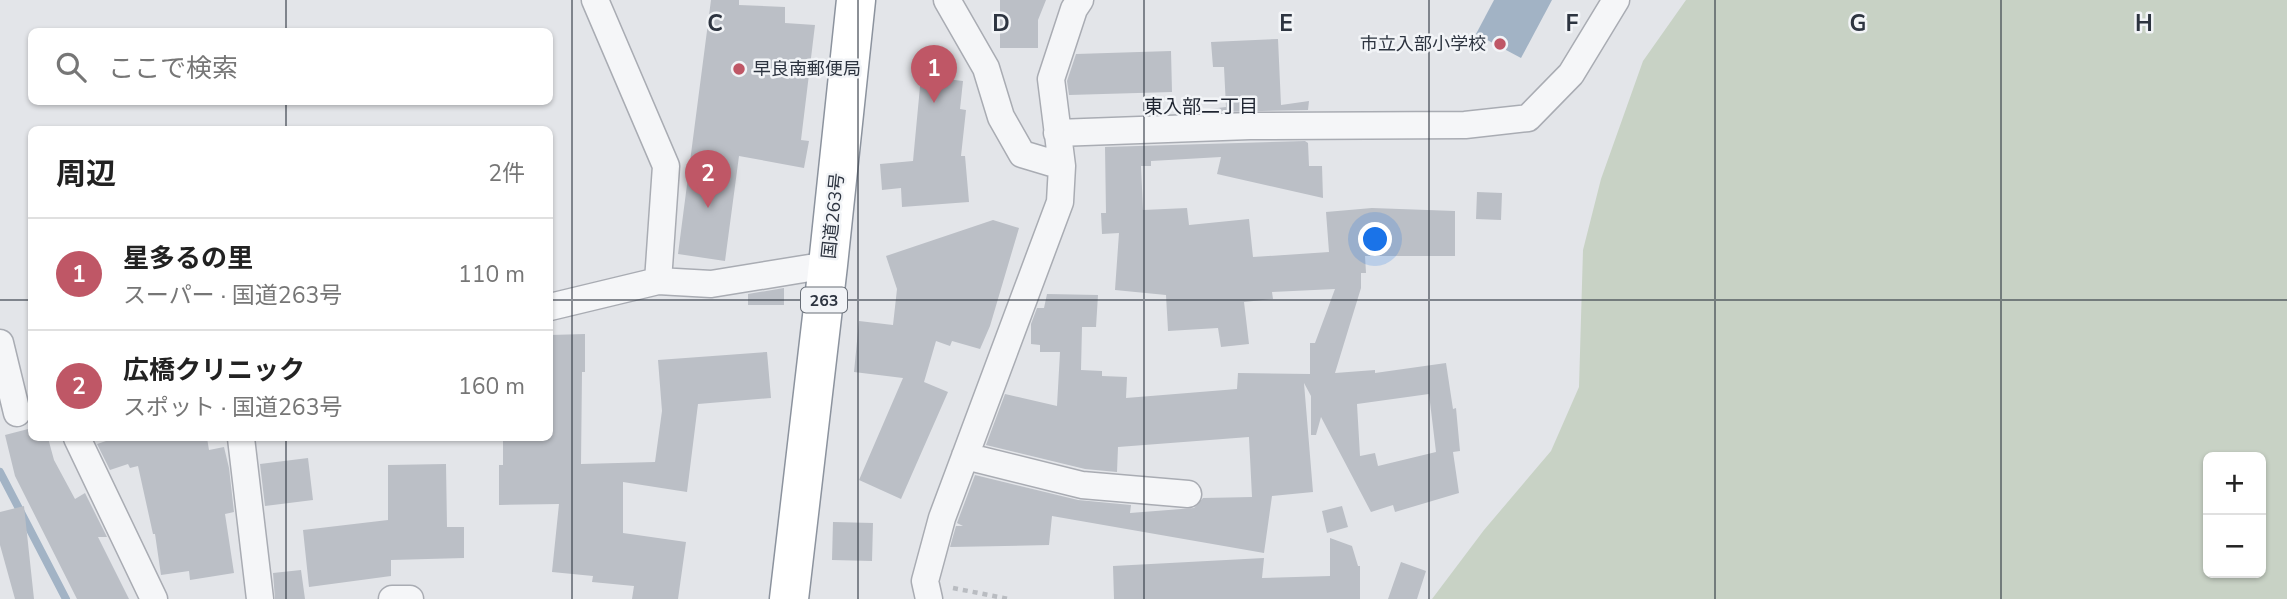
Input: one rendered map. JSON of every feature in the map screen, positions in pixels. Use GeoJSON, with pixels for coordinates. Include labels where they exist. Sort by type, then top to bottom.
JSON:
{"type":"FeatureCollection","features":[{"type":"Feature","properties":{"kind":"highway","name":"国道263号"},"geometry":{"type":"LineString","coordinates":[[789,599],[856,0]]}},
{"type":"Feature","properties":{"kind":"street"},"geometry":{"type":"LineString","coordinates":[[594,0],[666,166],[658,281]]}},
{"type":"Feature","properties":{"kind":"street"},"geometry":{"type":"LineString","coordinates":[[929,599],[925,581],[942,518],[1060,202],[1062,166],[1051,79],[1074,9],[1080,0]]}},
{"type":"Feature","properties":{"kind":"street"},"geometry":{"type":"LineString","coordinates":[[1058,133],[1250,126],[1465,125],[1528,118],[1571,74],[1616,0]]}},
{"type":"Feature","properties":{"kind":"street"},"geometry":{"type":"LineString","coordinates":[[952,3],[986,68],[1001,117],[1022,154],[1062,166]]}},
{"type":"Feature","properties":{"kind":"street"},"geometry":{"type":"LineString","coordinates":[[553,306],[658,281],[711,284],[828,265]]}},
{"type":"Feature","properties":{"kind":"street"},"geometry":{"type":"LineString","coordinates":[[0,342],[16,414]]}},
{"type":"Feature","properties":{"kind":"street"},"geometry":{"type":"LineString","coordinates":[[78,441],[154,599]]}},
{"type":"Feature","properties":{"kind":"street"},"geometry":{"type":"LineString","coordinates":[[241,441],[260,599]]}},
{"type":"Feature","properties":{"kind":"street"},"geometry":{"type":"LineString","coordinates":[[965,456],[1083,485],[1188,494]]}},
{"type":"Feature","properties":{"kind":"street"},"geometry":{"type":"LineString","coordinates":[[393,599],[411,599]]}},
{"type":"Feature","properties":{"kind":"path"},"geometry":{"type":"LineString","coordinates":[[971,592],[1009,599]]}},
{"type":"Feature","properties":{"kind":"shaded area"},"geometry":{"type":"Polygon","coordinates":[[[1686,0],[2287,0],[2287,599],[1432,599],[1484,530],[1551,451],[1579,387],[1583,250],[1601,179],[1643,61],[1686,0]]]}},
{"type":"Feature","properties":{"kind":"water"},"geometry":{"type":"Polygon","coordinates":[[[1494,0],[1552,0],[1521,58],[1476,34],[1494,0]]]}},
{"type":"Feature","properties":{"kind":"building"},"geometry":{"type":"Polygon","coordinates":[[[711,0],[739,0],[739,5],[785,7],[785,23],[815,25],[801,140],[809,141],[804,168],[739,156],[725,261],[678,254],[711,0]]]}},
{"type":"Feature","properties":{"kind":"building"},"geometry":{"type":"Polygon","coordinates":[[[1000,0],[1046,0],[1038,20],[1038,48],[1000,48],[1000,0]]]}},
{"type":"Feature","properties":{"kind":"building"},"geometry":{"type":"Polygon","coordinates":[[[1278,39],[1281,105],[1309,101],[1308,110],[1176,113],[1226,107],[1224,67],[1213,67],[1211,42],[1278,39]]]}},
{"type":"Feature","properties":{"kind":"building"},"geometry":{"type":"Polygon","coordinates":[[[1171,51],[1172,92],[1069,95],[1067,81],[1076,54],[1171,51]]]}},
{"type":"Feature","properties":{"kind":"building"},"geometry":{"type":"Polygon","coordinates":[[[921,76],[963,81],[960,109],[966,110],[961,156],[965,156],[969,202],[902,207],[901,188],[882,190],[880,164],[913,161],[921,76]]]}},
{"type":"Feature","properties":{"kind":"building"},"geometry":{"type":"Polygon","coordinates":[[[1308,143],[1309,166],[1322,166],[1323,198],[1217,174],[1221,157],[1151,161],[1151,166],[1141,166],[1143,210],[1187,208],[1189,225],[1249,219],[1253,257],[1329,252],[1326,212],[1372,208],[1455,211],[1455,256],[1365,256],[1366,273],[1361,273],[1361,288],[1335,373],[1375,370],[1375,373],[1446,363],[1453,409],[1456,408],[1460,451],[1453,452],[1459,493],[1395,512],[1393,505],[1371,512],[1321,417],[1316,435],[1311,435],[1311,396],[1304,383],[1313,492],[1272,496],[1264,553],[1052,516],[1049,545],[950,547],[956,526],[963,526],[957,523],[975,475],[1078,500],[1131,505],[1130,513],[1194,508],[1203,498],[1252,497],[1249,437],[1118,447],[1117,472],[1085,469],[986,445],[1005,394],[1057,406],[1060,352],[1040,352],[1040,345],[1031,344],[1031,324],[1037,308],[1044,308],[1047,294],[1098,295],[1096,327],[1082,327],[1081,370],[1102,371],[1102,376],[1127,377],[1126,398],[1237,389],[1238,373],[1310,374],[1310,343],[1315,343],[1335,289],[1272,292],[1273,299],[1244,302],[1249,344],[1221,347],[1218,328],[1168,331],[1166,295],[1115,290],[1119,233],[1102,234],[1101,213],[1106,213],[1105,147],[1308,143]],[[1429,394],[1357,404],[1360,456],[1375,453],[1378,466],[1436,452],[1429,394]]]}},
{"type":"Feature","properties":{"kind":"building"},"geometry":{"type":"Polygon","coordinates":[[[1477,192],[1502,193],[1501,220],[1476,219],[1477,192]]]}},
{"type":"Feature","properties":{"kind":"building"},"geometry":{"type":"Polygon","coordinates":[[[993,220],[1019,228],[990,326],[980,349],[952,341],[950,346],[936,341],[924,382],[948,392],[901,499],[859,480],[903,378],[854,372],[859,321],[893,325],[897,289],[886,256],[993,220]]]}},
{"type":"Feature","properties":{"kind":"building"},"geometry":{"type":"Polygon","coordinates":[[[784,288],[784,305],[748,305],[748,294],[784,288]]]}},
{"type":"Feature","properties":{"kind":"building"},"geometry":{"type":"Polygon","coordinates":[[[585,334],[581,464],[655,462],[662,411],[658,360],[767,352],[771,398],[698,404],[687,492],[623,482],[623,533],[686,542],[678,599],[632,599],[634,586],[592,582],[593,576],[552,572],[559,504],[499,505],[499,465],[503,465],[503,441],[553,441],[553,335],[585,334]]]}},
{"type":"Feature","properties":{"kind":"building"},"geometry":{"type":"Polygon","coordinates":[[[28,429],[28,441],[49,441],[54,460],[75,499],[85,493],[107,537],[98,537],[129,599],[77,599],[15,476],[5,435],[28,429]]]}},
{"type":"Feature","properties":{"kind":"building"},"geometry":{"type":"Polygon","coordinates":[[[106,441],[208,441],[209,450],[224,447],[234,512],[225,514],[234,573],[190,580],[189,571],[161,575],[155,534],[138,466],[130,468],[128,464],[110,470],[97,444],[106,441]]]}},
{"type":"Feature","properties":{"kind":"building"},"geometry":{"type":"Polygon","coordinates":[[[308,458],[313,500],[265,506],[260,464],[308,458]]]}},
{"type":"Feature","properties":{"kind":"building"},"geometry":{"type":"Polygon","coordinates":[[[446,464],[447,527],[464,527],[464,558],[391,560],[391,576],[309,587],[303,530],[388,520],[388,465],[446,464]]]}},
{"type":"Feature","properties":{"kind":"building"},"geometry":{"type":"Polygon","coordinates":[[[24,506],[34,599],[15,599],[0,545],[0,512],[24,506]]]}},
{"type":"Feature","properties":{"kind":"building"},"geometry":{"type":"Polygon","coordinates":[[[1342,506],[1348,527],[1327,533],[1322,511],[1342,506]]]}},
{"type":"Feature","properties":{"kind":"building"},"geometry":{"type":"Polygon","coordinates":[[[833,522],[873,523],[872,561],[832,560],[833,522]]]}},
{"type":"Feature","properties":{"kind":"building"},"geometry":{"type":"Polygon","coordinates":[[[1330,538],[1352,546],[1360,566],[1360,599],[1114,599],[1113,566],[1264,558],[1262,578],[1330,576],[1330,538]]]}},
{"type":"Feature","properties":{"kind":"building"},"geometry":{"type":"Polygon","coordinates":[[[1401,562],[1426,571],[1417,599],[1388,599],[1401,562]]]}},
{"type":"Feature","properties":{"kind":"building"},"geometry":{"type":"Polygon","coordinates":[[[301,570],[305,599],[275,599],[273,573],[301,570]]]}},
{"type":"Feature","properties":{"kind":"waterway"},"geometry":{"type":"LineString","coordinates":[[0,472],[66,599]]}},
{"type":"Feature","properties":{"kind":"place","name":"市立入部小学校"},"geometry":{"type":"Point","coordinates":[1500,44]}},
{"type":"Feature","properties":{"kind":"place","name":"早良南郵便局"},"geometry":{"type":"Point","coordinates":[739,69]}},
{"type":"Feature","properties":{"kind":"place","name":"星多るの里"},"geometry":{"type":"Point","coordinates":[934,103]}},
{"type":"Feature","properties":{"kind":"place","name":"広橋クリニック"},"geometry":{"type":"Point","coordinates":[708,208]}},
{"type":"Feature","properties":{"kind":"district","name":"東入部二丁目"},"geometry":{"type":"Point","coordinates":[1201,106]}}]}
